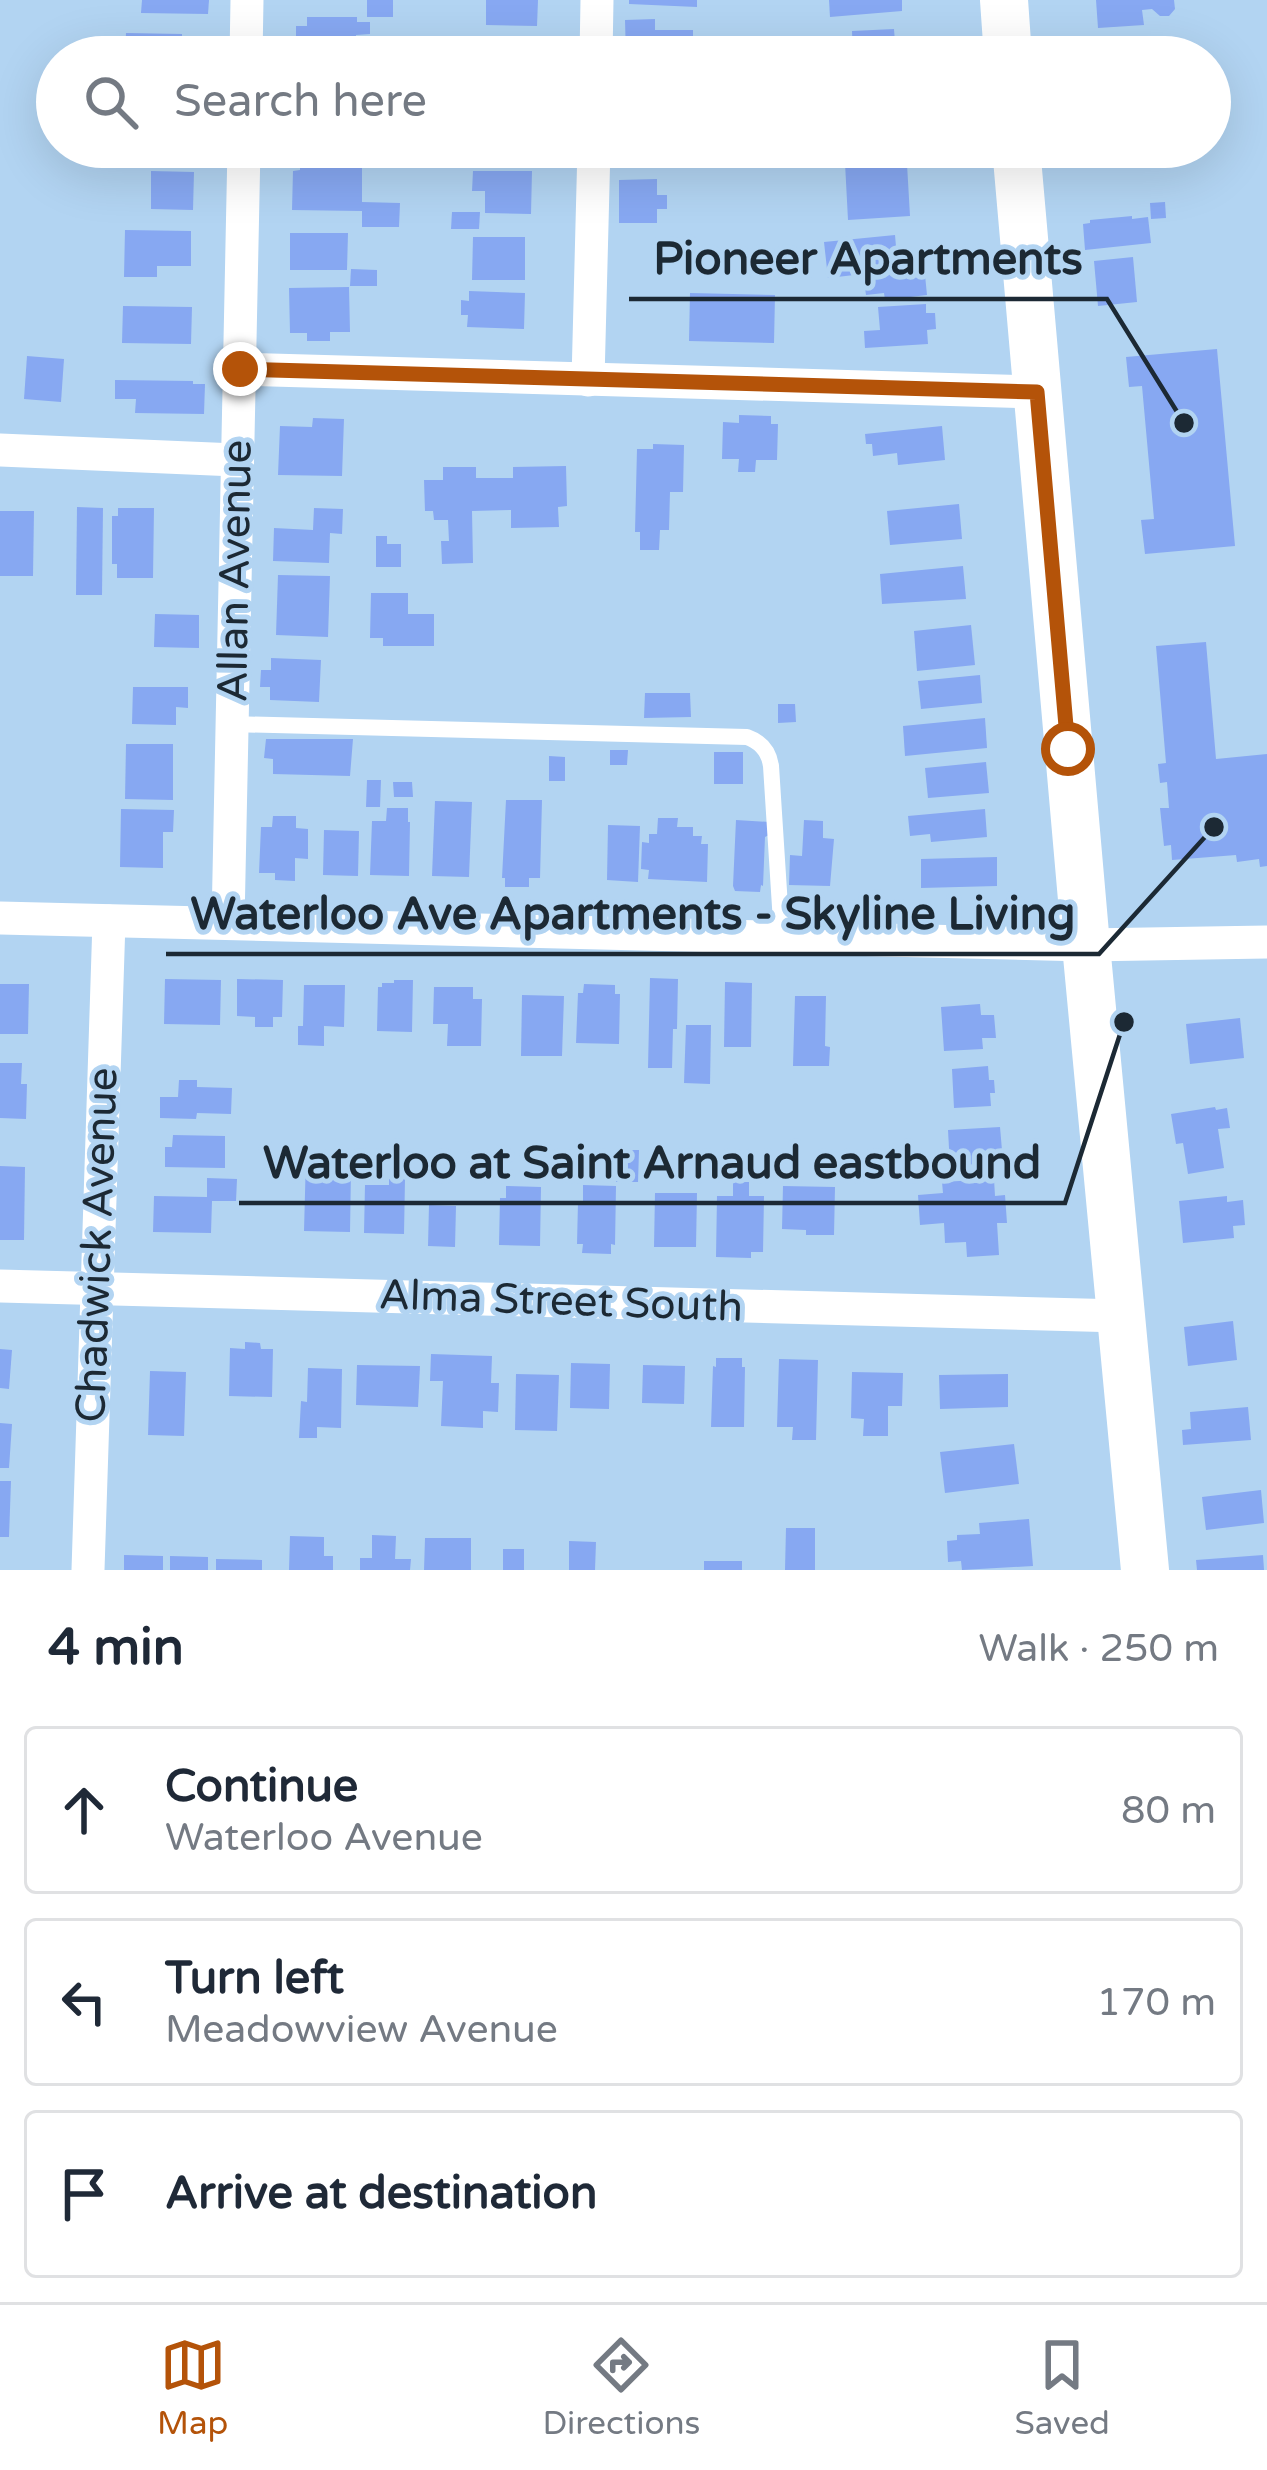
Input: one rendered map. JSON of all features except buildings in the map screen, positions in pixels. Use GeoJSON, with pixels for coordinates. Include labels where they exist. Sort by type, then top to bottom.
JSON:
{"type":"FeatureCollection","features":[{"type":"Feature","properties":{"kind":"street"},"geometry":{"type":"LineString","coordinates":[[246,36],[247,0]]}},
{"type":"Feature","properties":{"kind":"street"},"geometry":{"type":"LineString","coordinates":[[596,36],[597,0]]}},
{"type":"Feature","properties":{"kind":"street"},"geometry":{"type":"LineString","coordinates":[[1004,0],[1007,36]]}},
{"type":"Feature","properties":{"kind":"street","name":"Allan Avenue"},"geometry":{"type":"LineString","coordinates":[[228,923],[244,168]]}},
{"type":"Feature","properties":{"kind":"street"},"geometry":{"type":"LineString","coordinates":[[588,380],[593,168]]}},
{"type":"Feature","properties":{"kind":"street"},"geometry":{"type":"LineString","coordinates":[[1018,168],[1145,1570]]}},
{"type":"Feature","properties":{"kind":"street"},"geometry":{"type":"LineString","coordinates":[[240,369],[1037,392]]}},
{"type":"Feature","properties":{"kind":"street"},"geometry":{"type":"LineString","coordinates":[[0,450],[236,460]]}},
{"type":"Feature","properties":{"kind":"street"},"geometry":{"type":"LineString","coordinates":[[0,918],[1086,945],[1267,942]]}},
{"type":"Feature","properties":{"kind":"street","name":"Chadwick Avenue"},"geometry":{"type":"LineString","coordinates":[[88,1570],[109,921]]}},
{"type":"Feature","properties":{"kind":"street","name":"Alma Street South"},"geometry":{"type":"LineString","coordinates":[[0,1286],[1121,1316]]}},
{"type":"Feature","properties":{"kind":"lane"},"geometry":{"type":"LineString","coordinates":[[231,724],[755,740],[768,754],[772,770],[782,938]]}},
{"type":"Feature","properties":{"kind":"place","name":"Pioneer Apartments"},"geometry":{"type":"Point","coordinates":[1184,423]}},
{"type":"Feature","properties":{"kind":"place","name":"Waterloo Ave Apartments - Skyline Living"},"geometry":{"type":"Point","coordinates":[1214,827]}},
{"type":"Feature","properties":{"kind":"place","name":"Waterloo at Saint Arnaud eastbound"},"geometry":{"type":"Point","coordinates":[1124,1022]}},
{"type":"Feature","properties":{"kind":"route"},"geometry":{"type":"LineString","coordinates":[[240,369],[1037,392],[1068,749]]}}]}
